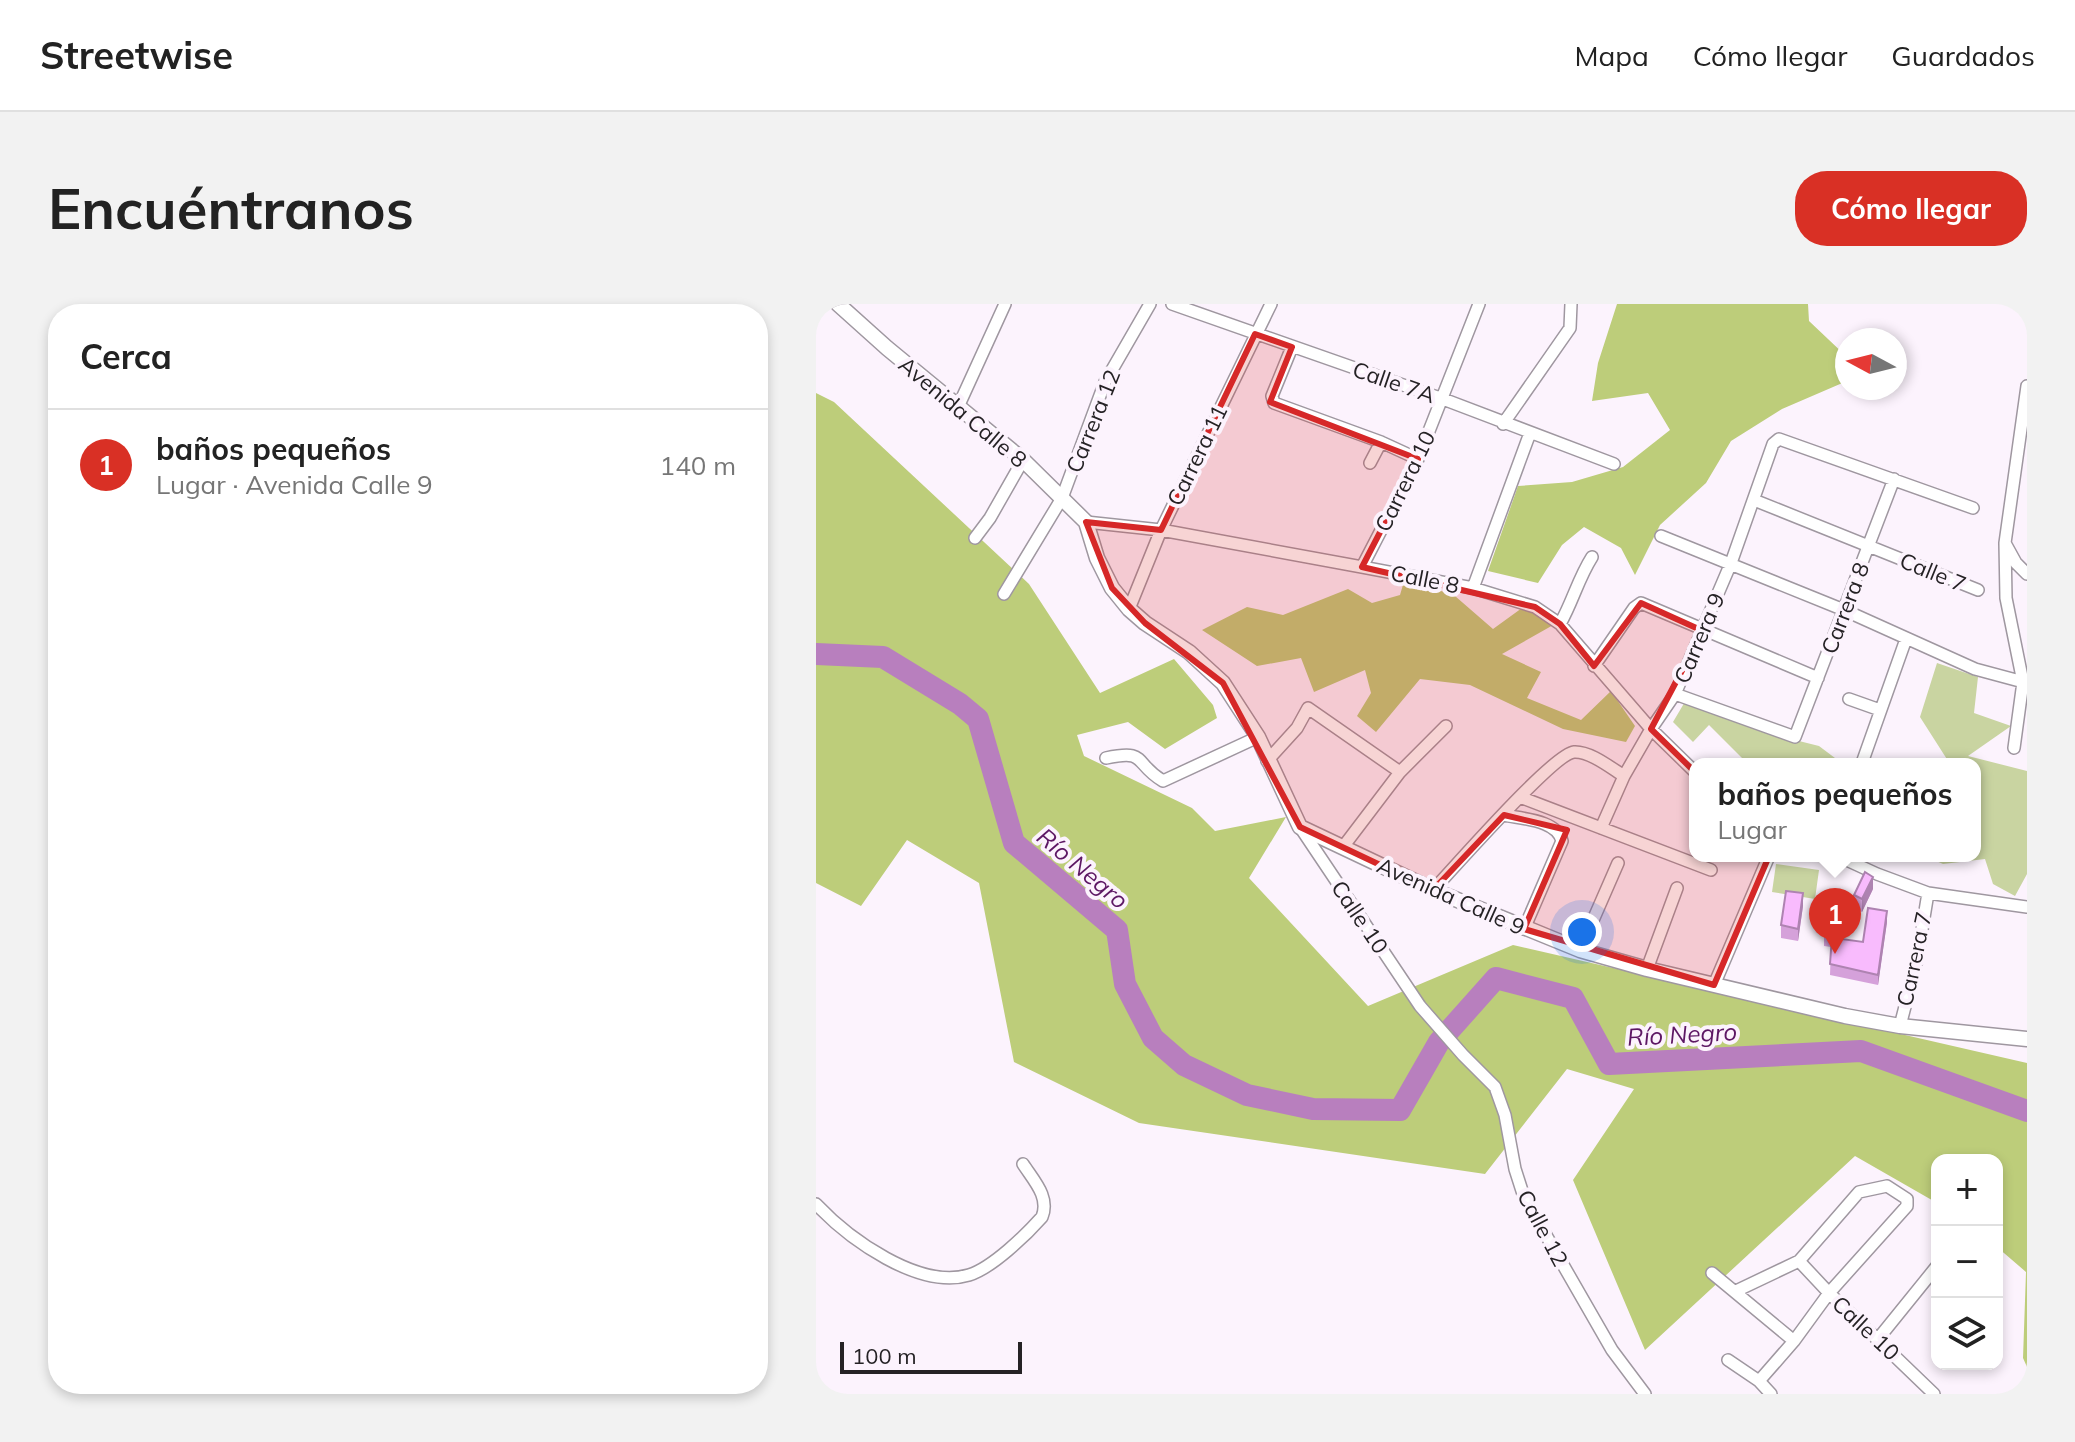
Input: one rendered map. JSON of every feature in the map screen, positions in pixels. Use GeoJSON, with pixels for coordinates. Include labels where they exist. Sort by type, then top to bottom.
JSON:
{"type":"FeatureCollection","features":[{"type":"Feature","properties":{"kind":"street","name":"Avenida Calle 8"},"geometry":{"type":"LineString","coordinates":[[838,304],[1023,460],[1086,522]]}},
{"type":"Feature","properties":{"kind":"street"},"geometry":{"type":"LineString","coordinates":[[958,407],[1005,304]]}},
{"type":"Feature","properties":{"kind":"street","name":"Carrera 12"},"geometry":{"type":"LineString","coordinates":[[1004,594],[1062,498],[1105,382],[1150,304]]}},
{"type":"Feature","properties":{"kind":"street","name":"Calle 7A"},"geometry":{"type":"LineString","coordinates":[[1172,304],[1443,399],[1614,464]]}},
{"type":"Feature","properties":{"kind":"street","name":"Carrera 11"},"geometry":{"type":"LineString","coordinates":[[1129,609],[1161,530],[1271,304]]}},
{"type":"Feature","properties":{"kind":"street","name":"Carrera 10"},"geometry":{"type":"LineString","coordinates":[[1362,567],[1418,459],[1479,304]]}},
{"type":"Feature","properties":{"kind":"street"},"geometry":{"type":"LineString","coordinates":[[1503,424],[1570,328],[1571,304]]}},
{"type":"Feature","properties":{"kind":"street"},"geometry":{"type":"LineString","coordinates":[[1292,347],[1272,396],[1274,403],[1381,442],[1418,459]]}},
{"type":"Feature","properties":{"kind":"street"},"geometry":{"type":"LineString","coordinates":[[2014,748],[2025,683],[2006,598],[2005,543],[2027,386]]}},
{"type":"Feature","properties":{"kind":"street"},"geometry":{"type":"LineString","coordinates":[[1473,588],[1530,433]]}},
{"type":"Feature","properties":{"kind":"street","name":"Carrera 9"},"geometry":{"type":"LineString","coordinates":[[1601,828],[1624,776],[1675,694],[1731,563],[1773,444],[1779,439],[1894,479]]}},
{"type":"Feature","properties":{"kind":"street"},"geometry":{"type":"LineString","coordinates":[[1370,463],[1381,442]]}},
{"type":"Feature","properties":{"kind":"street"},"geometry":{"type":"LineString","coordinates":[[975,538],[1023,460]]}},
{"type":"Feature","properties":{"kind":"street"},"geometry":{"type":"LineString","coordinates":[[1894,479],[1973,508]]}},
{"type":"Feature","properties":{"kind":"street","name":"Carrera 8"},"geometry":{"type":"LineString","coordinates":[[1675,694],[1795,737],[1894,479]]}},
{"type":"Feature","properties":{"kind":"street","name":"Calle 7"},"geometry":{"type":"LineString","coordinates":[[1754,500],[1978,590]]}},
{"type":"Feature","properties":{"kind":"street"},"geometry":{"type":"LineString","coordinates":[[1086,522],[1097,558],[1112,588],[1129,609],[1223,683],[1258,737],[1300,827]]}},
{"type":"Feature","properties":{"kind":"street","name":"Calle 8"},"geometry":{"type":"LineString","coordinates":[[1086,522],[1161,530],[1473,588],[1535,607],[1560,624],[1651,729],[1689,766]]}},
{"type":"Feature","properties":{"kind":"street"},"geometry":{"type":"LineString","coordinates":[[1661,536],[1844,610],[1975,669],[2025,683]]}},
{"type":"Feature","properties":{"kind":"street"},"geometry":{"type":"LineString","coordinates":[[2005,543],[2016,563],[2027,574]]}},
{"type":"Feature","properties":{"kind":"street"},"geometry":{"type":"LineString","coordinates":[[1560,624],[1575,597],[1579,577],[1592,557]]}},
{"type":"Feature","properties":{"kind":"street"},"geometry":{"type":"LineString","coordinates":[[1594,666],[1634,608],[1641,603],[1818,678]]}},
{"type":"Feature","properties":{"kind":"street"},"geometry":{"type":"LineString","coordinates":[[1864,758],[1906,639]]}},
{"type":"Feature","properties":{"kind":"street"},"geometry":{"type":"LineString","coordinates":[[1849,699],[1880,710]]}},
{"type":"Feature","properties":{"kind":"street"},"geometry":{"type":"LineString","coordinates":[[1267,761],[1297,728],[1308,708],[1400,772]]}},
{"type":"Feature","properties":{"kind":"street"},"geometry":{"type":"LineString","coordinates":[[1343,847],[1400,772],[1446,726]]}},
{"type":"Feature","properties":{"kind":"street"},"geometry":{"type":"LineString","coordinates":[[1106,758],[1134,755],[1163,781],[1258,737]]}},
{"type":"Feature","properties":{"kind":"street"},"geometry":{"type":"LineString","coordinates":[[1433,890],[1565,754],[1585,754],[1624,776]]}},
{"type":"Feature","properties":{"kind":"street"},"geometry":{"type":"LineString","coordinates":[[1520,797],[1689,862]]}},
{"type":"Feature","properties":{"kind":"street"},"geometry":{"type":"LineString","coordinates":[[1504,815],[1552,826],[1560,832],[1562,841],[1524,929]]}},
{"type":"Feature","properties":{"kind":"street","name":"Avenida Calle 9"},"geometry":{"type":"LineString","coordinates":[[1300,827],[1433,890],[1580,950],[1845,1016],[1900,1026],[2027,1039]]}},
{"type":"Feature","properties":{"kind":"street","name":"Calle 10"},"geometry":{"type":"LineString","coordinates":[[1300,827],[1420,1006],[1463,1055]]}},
{"type":"Feature","properties":{"kind":"street"},"geometry":{"type":"LineString","coordinates":[[1690,862],[1711,870]]}},
{"type":"Feature","properties":{"kind":"street"},"geometry":{"type":"LineString","coordinates":[[1714,985],[1766,862]]}},
{"type":"Feature","properties":{"kind":"street"},"geometry":{"type":"LineString","coordinates":[[1851,862],[1928,893],[2027,907]]}},
{"type":"Feature","properties":{"kind":"street"},"geometry":{"type":"LineString","coordinates":[[1580,950],[1618,863]]}},
{"type":"Feature","properties":{"kind":"street"},"geometry":{"type":"LineString","coordinates":[[1647,969],[1677,888]]}},
{"type":"Feature","properties":{"kind":"street","name":"Carrera 7"},"geometry":{"type":"LineString","coordinates":[[1900,1026],[1917,960],[1928,893]]}},
{"type":"Feature","properties":{"kind":"street","name":"Calle 12"},"geometry":{"type":"LineString","coordinates":[[1463,1055],[1495,1087],[1524,1197],[1612,1350],[1645,1394]]}},
{"type":"Feature","properties":{"kind":"street"},"geometry":{"type":"LineString","coordinates":[[816,1204],[826,1215],[892,1263],[934,1277],[957,1278],[973,1274],[991,1262],[1042,1217],[1044,1199],[1023,1164]]}},
{"type":"Feature","properties":{"kind":"street"},"geometry":{"type":"LineString","coordinates":[[1736,1291],[1799,1261],[1859,1192],[1887,1186],[1907,1199],[1907,1206],[1829,1293],[1794,1341],[1759,1381]]}},
{"type":"Feature","properties":{"kind":"street","name":"Calle 10"},"geometry":{"type":"LineString","coordinates":[[1799,1261],[1934,1394]]}},
{"type":"Feature","properties":{"kind":"street"},"geometry":{"type":"LineString","coordinates":[[1712,1273],[1794,1341]]}},
{"type":"Feature","properties":{"kind":"street"},"geometry":{"type":"LineString","coordinates":[[1878,1339],[1931,1273]]}},
{"type":"Feature","properties":{"kind":"street"},"geometry":{"type":"LineString","coordinates":[[1728,1360],[1759,1381],[1771,1394]]}},
{"type":"Feature","properties":{"kind":"highlighted area"},"geometry":{"type":"Polygon","coordinates":[[[1255,334],[1292,347],[1270,402],[1418,459],[1362,567],[1535,607],[1560,624],[1594,666],[1641,603],[1703,631],[1651,729],[1697,774],[1781,828],[1714,985],[1524,929],[1567,830],[1504,815],[1433,890],[1300,827],[1223,683],[1145,623],[1112,588],[1086,522],[1161,530],[1255,334]]]}},
{"type":"Feature","properties":{"kind":"green space"},"geometry":{"type":"Polygon","coordinates":[[[1617,304],[1808,304],[1809,321],[1835,346],[1835,386],[1782,409],[1731,441],[1706,483],[1660,525],[1635,575],[1621,548],[1584,527],[1562,545],[1538,583],[1488,571],[1518,486],[1572,482],[1623,467],[1670,430],[1648,393],[1592,401],[1598,363],[1617,304]]]}},
{"type":"Feature","properties":{"kind":"green space"},"geometry":{"type":"Polygon","coordinates":[[[816,393],[834,402],[1029,584],[1100,693],[1174,659],[1213,705],[1217,718],[1165,749],[1128,722],[1077,735],[1084,756],[1192,808],[1215,831],[1286,817],[1249,878],[1368,1006],[1513,945],[2027,1063],[2027,1367],[2023,1358],[2026,1272],[2003,1252],[2003,1154],[1931,1154],[1931,1200],[1855,1156],[1645,1350],[1573,1180],[1634,1089],[1567,1069],[1485,1174],[1139,1123],[1014,1062],[979,883],[907,840],[861,906],[816,883],[816,393]]]}},
{"type":"Feature","properties":{"kind":"green space"},"geometry":{"type":"Polygon","coordinates":[[[1405,578],[1455,596],[1493,629],[1522,608],[1555,624],[1502,654],[1541,672],[1527,698],[1581,720],[1611,691],[1635,726],[1626,742],[1563,729],[1470,685],[1420,679],[1376,732],[1357,716],[1371,693],[1365,670],[1314,692],[1301,658],[1257,666],[1202,630],[1247,607],[1283,615],[1348,589],[1372,603],[1400,595],[1405,578]]]}},
{"type":"Feature","properties":{"kind":"green space"},"geometry":{"type":"Polygon","coordinates":[[[1937,663],[1978,677],[1974,713],[2011,726],[1968,756],[1976,758],[1946,758],[1920,717],[1937,663]]]}},
{"type":"Feature","properties":{"kind":"green space"},"geometry":{"type":"Polygon","coordinates":[[[1686,700],[1775,735],[1819,746],[1835,758],[1742,758],[1709,725],[1693,742],[1673,722],[1686,700]]]}},
{"type":"Feature","properties":{"kind":"green space"},"geometry":{"type":"Polygon","coordinates":[[[1981,759],[2027,771],[2027,874],[2015,896],[1993,884],[1985,859],[1981,859],[1981,759]]]}},
{"type":"Feature","properties":{"kind":"green space"},"geometry":{"type":"Polygon","coordinates":[[[1776,864],[1819,870],[1815,899],[1772,892],[1776,864]]]}},
{"type":"Feature","properties":{"kind":"building"},"geometry":{"type":"Polygon","coordinates":[[[1865,872],[1873,877],[1862,899],[1854,895],[1865,872]]]}},
{"type":"Feature","properties":{"kind":"building"},"geometry":{"type":"Polygon","coordinates":[[[1786,891],[1803,893],[1798,929],[1781,925],[1786,891]]]}},
{"type":"Feature","properties":{"kind":"building"},"geometry":{"type":"Polygon","coordinates":[[[1830,900],[1847,902],[1841,939],[1863,942],[1868,908],[1887,911],[1878,975],[1830,964],[1832,936],[1824,935],[1830,900]]]}},
{"type":"Feature","properties":{"kind":"waterway","name":"Río Negro"},"geometry":{"type":"LineString","coordinates":[[816,654],[883,657],[960,704],[978,719],[1014,843],[1117,930],[1125,984],[1153,1038],[1184,1065],[1247,1095],[1313,1109],[1400,1110],[1439,1042],[1496,978],[1573,998],[1609,1064],[1861,1051],[2027,1111]]}},
{"type":"Feature","properties":{"kind":"place","name":"baños pequeños"},"geometry":{"type":"Point","coordinates":[1835,954]}}]}
